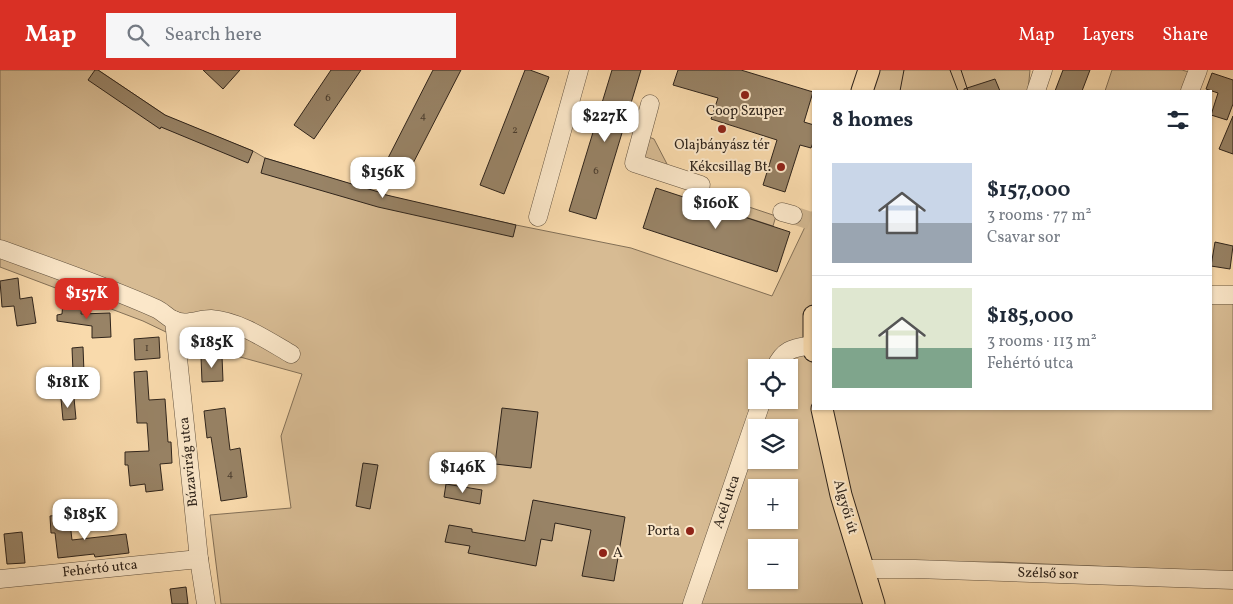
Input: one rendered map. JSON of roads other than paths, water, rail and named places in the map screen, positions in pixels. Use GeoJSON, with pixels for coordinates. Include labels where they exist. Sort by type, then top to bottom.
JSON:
{"type":"FeatureCollection","features":[{"type":"Feature","properties":{"kind":"main road"},"geometry":{"type":"LineString","coordinates":[[862,90],[869,70]]}},
{"type":"Feature","properties":{"kind":"main road","name":"Algyői út"},"geometry":{"type":"LineString","coordinates":[[822,410],[840,495],[874,604]]}},
{"type":"Feature","properties":{"kind":"street"},"geometry":{"type":"LineString","coordinates":[[538,218],[579,70]]}},
{"type":"Feature","properties":{"kind":"street"},"geometry":{"type":"LineString","coordinates":[[1036,90],[1043,70]]}},
{"type":"Feature","properties":{"kind":"street"},"geometry":{"type":"LineString","coordinates":[[1190,90],[1198,70]]}},
{"type":"Feature","properties":{"kind":"street"},"geometry":{"type":"LineString","coordinates":[[650,104],[634,164],[701,185]]}},
{"type":"Feature","properties":{"kind":"street"},"geometry":{"type":"LineString","coordinates":[[0,249],[62,271],[159,310],[174,320],[189,323],[210,319],[235,325],[264,338],[291,354]]}},
{"type":"Feature","properties":{"kind":"street"},"geometry":{"type":"LineString","coordinates":[[1212,295],[1233,295]]}},
{"type":"Feature","properties":{"kind":"street","name":"Búzavirág utca"},"geometry":{"type":"LineString","coordinates":[[174,320],[206,604]]}},
{"type":"Feature","properties":{"kind":"street"},"geometry":{"type":"LineString","coordinates":[[780,359],[784,353],[793,348],[812,348]]}},
{"type":"Feature","properties":{"kind":"street","name":"Acél utca"},"geometry":{"type":"LineString","coordinates":[[692,604],[759,409]]}},
{"type":"Feature","properties":{"kind":"street","name":"Fehértó utca"},"geometry":{"type":"LineString","coordinates":[[0,579],[200,559]]}},
{"type":"Feature","properties":{"kind":"street","name":"Szélső sor"},"geometry":{"type":"LineString","coordinates":[[864,569],[915,569],[1233,580]]}},
{"type":"Feature","properties":{"kind":"tunnel"},"geometry":{"type":"LineString","coordinates":[[793,215],[812,221]]}},
{"type":"Feature","properties":{"kind":"tram line"},"geometry":{"type":"LineString","coordinates":[[900,90],[904,70]]}},
{"type":"Feature","properties":{"kind":"tram line"},"geometry":{"type":"LineString","coordinates":[[950,70],[958,90]]}},
{"type":"Feature","properties":{"kind":"tram line"},"geometry":{"type":"LineString","coordinates":[[961,70],[968,90]]}},
{"type":"Feature","properties":{"kind":"place","name":"Coop Szuper"},"geometry":{"type":"Point","coordinates":[745,95]}},
{"type":"Feature","properties":{"kind":"place","name":"Olajbányász tér"},"geometry":{"type":"Point","coordinates":[722,129]}},
{"type":"Feature","properties":{"kind":"place","name":"Kékcsillag Bt."},"geometry":{"type":"Point","coordinates":[781,167]}},
{"type":"Feature","properties":{"kind":"place","name":"Porta"},"geometry":{"type":"Point","coordinates":[690,531]}},
{"type":"Feature","properties":{"kind":"place","name":"A"},"geometry":{"type":"Point","coordinates":[603,553]}}]}
